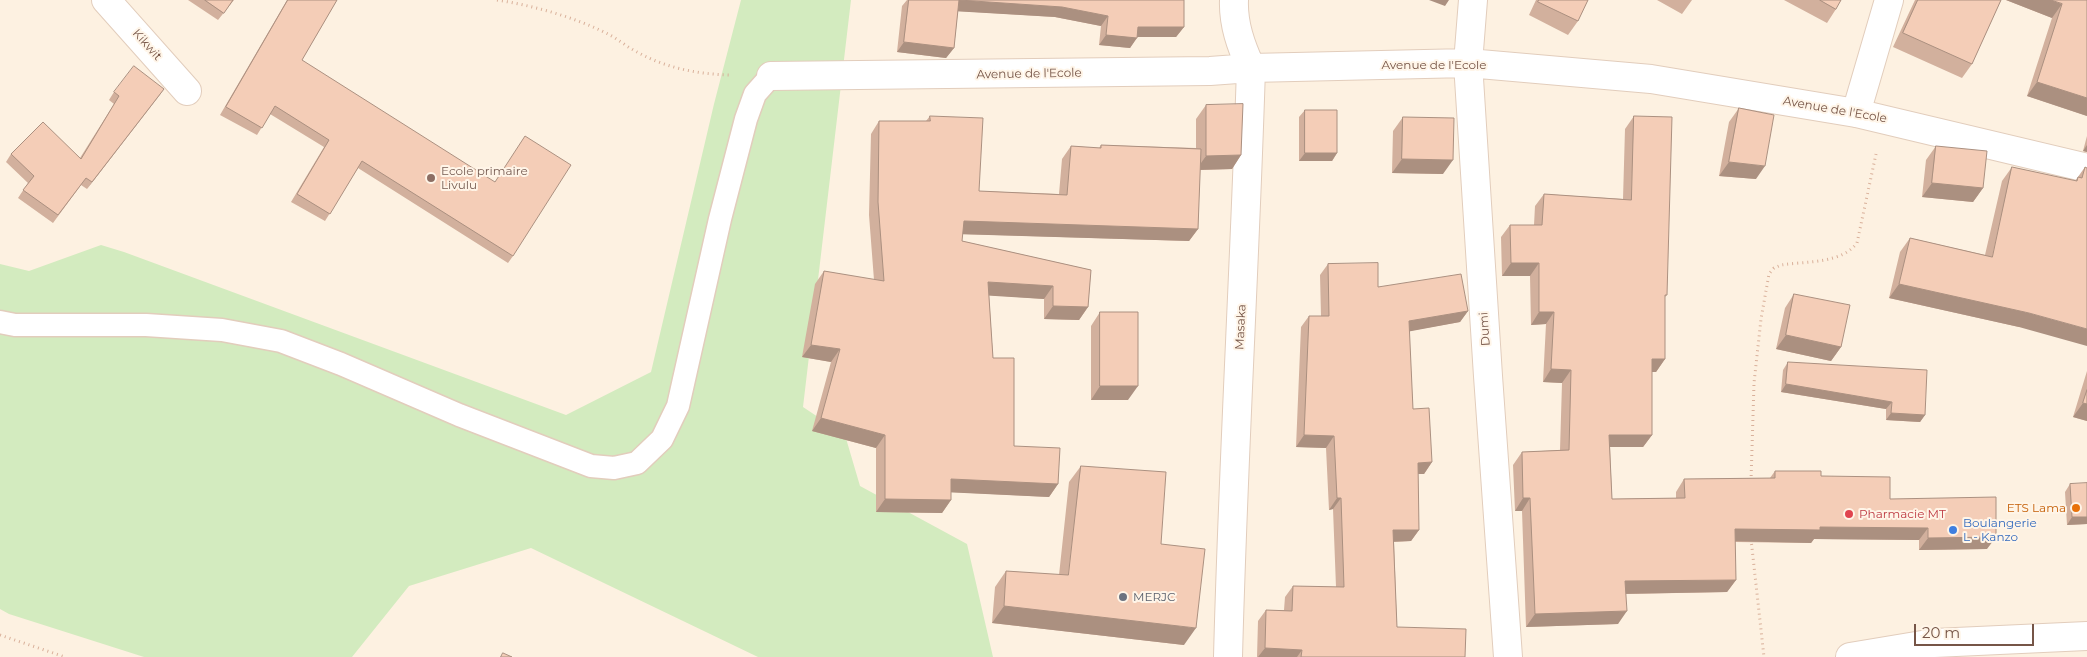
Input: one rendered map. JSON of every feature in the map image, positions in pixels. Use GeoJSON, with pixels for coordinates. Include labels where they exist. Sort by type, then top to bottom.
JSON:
{"type":"FeatureCollection","features":[{"type":"Feature","properties":{"kind":"street","name":"Kikwit"},"geometry":{"type":"LineString","coordinates":[[106,0],[187,91]]}},
{"type":"Feature","properties":{"kind":"street","name":"Masaka"},"geometry":{"type":"LineString","coordinates":[[1228,657],[1232,497],[1244,278],[1252,68],[1242,47],[1234,12],[1234,0]]}},
{"type":"Feature","properties":{"kind":"street","name":"Dumi"},"geometry":{"type":"LineString","coordinates":[[1473,0],[1468,63],[1508,657]]}},
{"type":"Feature","properties":{"kind":"street"},"geometry":{"type":"LineString","coordinates":[[1856,113],[1889,0]]}},
{"type":"Feature","properties":{"kind":"street","name":"Avenue de l'Ecole"},"geometry":{"type":"LineString","coordinates":[[771,76],[1210,71],[1252,68],[1468,63],[1651,79],[1856,113],[2087,168]]}},
{"type":"Feature","properties":{"kind":"street"},"geometry":{"type":"LineString","coordinates":[[1850,657],[1934,643],[2087,636]]}},
{"type":"Feature","properties":{"kind":"lane"},"geometry":{"type":"LineString","coordinates":[[0,322],[15,326],[146,325],[222,330],[281,341],[341,364],[459,415],[591,466],[614,468],[636,462],[662,439],[678,406],[720,220],[746,119],[755,94],[771,76]]}},
{"type":"Feature","properties":{"kind":"path"},"geometry":{"type":"LineString","coordinates":[[497,0],[569,17],[609,34],[637,52],[674,68],[700,74],[771,76]]}},
{"type":"Feature","properties":{"kind":"path"},"geometry":{"type":"LineString","coordinates":[[1751,483],[1754,383],[1761,320],[1769,274],[1781,264],[1840,256],[1850,251],[1857,243],[1884,119]]}},
{"type":"Feature","properties":{"kind":"path"},"geometry":{"type":"LineString","coordinates":[[1751,538],[1764,657]]}},
{"type":"Feature","properties":{"kind":"path"},"geometry":{"type":"LineString","coordinates":[[0,635],[65,657]]}},
{"type":"Feature","properties":{"kind":"green space"},"geometry":{"type":"Polygon","coordinates":[[[741,0],[851,0],[803,407],[845,435],[860,486],[967,544],[993,657],[758,657],[531,548],[409,586],[352,657],[144,657],[9,614],[0,609],[0,264],[29,271],[101,245],[566,415],[651,372],[714,104],[741,0]]]}},
{"type":"Feature","properties":{"kind":"building"},"geometry":{"type":"Polygon","coordinates":[[[205,0],[233,0],[224,13],[205,0]]]}},
{"type":"Feature","properties":{"kind":"building"},"geometry":{"type":"Polygon","coordinates":[[[288,0],[337,0],[302,60],[495,182],[525,136],[571,165],[513,256],[362,161],[330,214],[297,194],[329,140],[275,106],[262,128],[226,107],[288,0]]]}},
{"type":"Feature","properties":{"kind":"building"},"geometry":{"type":"Polygon","coordinates":[[[909,0],[959,0],[954,48],[904,42],[909,0]]]}},
{"type":"Feature","properties":{"kind":"building"},"geometry":{"type":"Polygon","coordinates":[[[959,0],[1184,0],[1184,27],[1138,27],[1137,38],[1106,35],[1108,16],[1062,7],[959,0]]]}},
{"type":"Feature","properties":{"kind":"building"},"geometry":{"type":"Polygon","coordinates":[[[1539,0],[1588,0],[1578,21],[1538,2],[1539,0]]]}},
{"type":"Feature","properties":{"kind":"building"},"geometry":{"type":"Polygon","coordinates":[[[1820,0],[1841,0],[1836,9],[1820,0]]]}},
{"type":"Feature","properties":{"kind":"building"},"geometry":{"type":"Polygon","coordinates":[[[1918,0],[2001,0],[1972,64],[1903,33],[1918,0]]]}},
{"type":"Feature","properties":{"kind":"building"},"geometry":{"type":"Polygon","coordinates":[[[2051,0],[2087,0],[2087,98],[2037,82],[2062,4],[2051,0]]]}},
{"type":"Feature","properties":{"kind":"building"},"geometry":{"type":"Polygon","coordinates":[[[134,66],[164,89],[92,182],[86,178],[58,215],[23,190],[34,176],[11,154],[43,122],[81,159],[119,96],[114,92],[134,66]]]}},
{"type":"Feature","properties":{"kind":"building"},"geometry":{"type":"Polygon","coordinates":[[[1243,104],[1241,155],[1206,156],[1206,105],[1243,104]]]}},
{"type":"Feature","properties":{"kind":"building"},"geometry":{"type":"Polygon","coordinates":[[[1739,108],[1774,115],[1765,166],[1729,162],[1739,108]]]}},
{"type":"Feature","properties":{"kind":"building"},"geometry":{"type":"Polygon","coordinates":[[[1305,110],[1337,110],[1337,153],[1305,153],[1305,110]]]}},
{"type":"Feature","properties":{"kind":"building"},"geometry":{"type":"Polygon","coordinates":[[[930,116],[983,118],[979,191],[1067,195],[1071,146],[1101,148],[1101,145],[1201,149],[1198,229],[964,221],[962,241],[1091,270],[1088,307],[1053,306],[1053,286],[988,282],[993,358],[1014,358],[1014,446],[1060,448],[1058,484],[951,479],[951,500],[885,499],[885,435],[821,418],[840,349],[811,345],[824,271],[884,281],[878,202],[879,121],[930,121],[930,116]]]}},
{"type":"Feature","properties":{"kind":"building"},"geometry":{"type":"Polygon","coordinates":[[[1634,116],[1672,117],[1667,295],[1665,295],[1665,359],[1652,359],[1652,435],[1609,435],[1612,499],[1685,498],[1684,479],[1775,478],[1775,471],[1821,471],[1821,476],[1890,477],[1890,499],[1996,497],[1996,537],[1928,538],[1928,528],[1820,527],[1820,530],[1735,529],[1736,580],[1625,581],[1627,611],[1535,614],[1530,498],[1523,498],[1522,452],[1569,450],[1571,370],[1551,369],[1554,312],[1539,312],[1539,263],[1511,263],[1510,225],[1542,225],[1544,194],[1631,200],[1634,116]]]}},
{"type":"Feature","properties":{"kind":"building"},"geometry":{"type":"Polygon","coordinates":[[[1403,117],[1454,118],[1453,160],[1402,159],[1403,117]]]}},
{"type":"Feature","properties":{"kind":"building"},"geometry":{"type":"Polygon","coordinates":[[[1936,146],[1987,151],[1983,188],[1932,183],[1936,146]]]}},
{"type":"Feature","properties":{"kind":"building"},"geometry":{"type":"Polygon","coordinates":[[[2012,167],[2077,181],[2078,177],[2082,178],[2085,167],[2087,168],[2087,329],[2029,313],[1899,284],[1910,238],[1992,257],[2012,167]]]}},
{"type":"Feature","properties":{"kind":"building"},"geometry":{"type":"Polygon","coordinates":[[[1378,263],[1378,287],[1461,274],[1468,311],[1409,321],[1413,409],[1429,408],[1432,462],[1418,463],[1419,530],[1393,530],[1397,627],[1466,629],[1465,657],[1301,657],[1302,650],[1265,648],[1266,610],[1292,611],[1293,586],[1344,587],[1341,498],[1337,498],[1334,436],[1304,435],[1309,316],[1329,316],[1328,264],[1378,263]]]}},
{"type":"Feature","properties":{"kind":"building"},"geometry":{"type":"Polygon","coordinates":[[[1794,294],[1850,305],[1841,347],[1786,335],[1794,294]]]}},
{"type":"Feature","properties":{"kind":"building"},"geometry":{"type":"Polygon","coordinates":[[[1100,312],[1138,312],[1138,386],[1100,386],[1100,312]]]}},
{"type":"Feature","properties":{"kind":"building"},"geometry":{"type":"Polygon","coordinates":[[[1788,362],[1927,370],[1925,415],[1891,413],[1892,402],[1786,384],[1788,362]]]}},
{"type":"Feature","properties":{"kind":"building"},"geometry":{"type":"Polygon","coordinates":[[[2087,390],[2087,404],[2083,403],[2087,390]]]}},
{"type":"Feature","properties":{"kind":"building"},"geometry":{"type":"Polygon","coordinates":[[[1081,466],[1166,472],[1161,544],[1205,549],[1196,628],[1004,606],[1006,571],[1068,575],[1081,466]]]}},
{"type":"Feature","properties":{"kind":"building"},"geometry":{"type":"Polygon","coordinates":[[[2087,483],[2087,517],[2072,517],[2070,484],[2087,483]]]}},
{"type":"Feature","properties":{"kind":"building"},"geometry":{"type":"Polygon","coordinates":[[[503,653],[512,657],[501,657],[503,653]]]}},
{"type":"Feature","properties":{"kind":"place","name":"Ecole primaire Livulu"},"geometry":{"type":"Point","coordinates":[431,178]}},
{"type":"Feature","properties":{"kind":"place","name":"ETS Lama"},"geometry":{"type":"Point","coordinates":[2076,508]}},
{"type":"Feature","properties":{"kind":"place","name":"Pharmacie MT"},"geometry":{"type":"Point","coordinates":[1849,514]}},
{"type":"Feature","properties":{"kind":"place","name":"Boulangerie L - Kanzo"},"geometry":{"type":"Point","coordinates":[1953,530]}},
{"type":"Feature","properties":{"kind":"place","name":"MERJC"},"geometry":{"type":"Point","coordinates":[1123,597]}}]}
